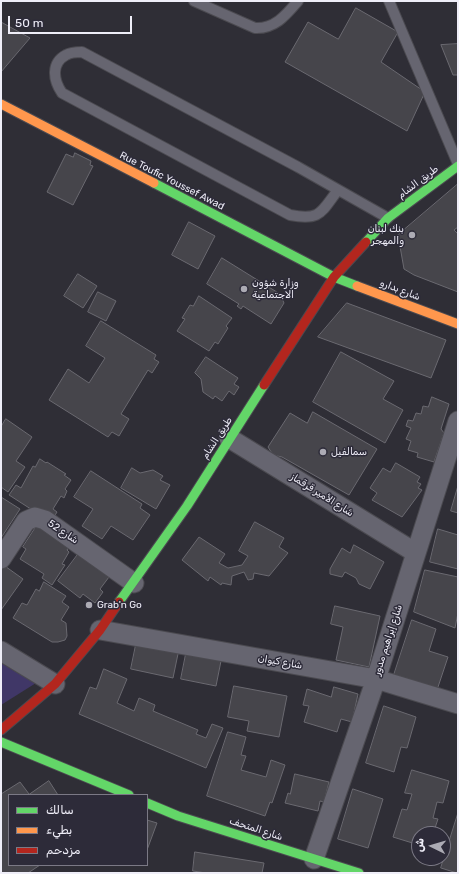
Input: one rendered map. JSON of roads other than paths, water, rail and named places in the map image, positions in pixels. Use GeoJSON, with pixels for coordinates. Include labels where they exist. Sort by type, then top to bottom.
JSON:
{"type":"FeatureCollection","features":[{"type":"Feature","properties":{"kind":"street","name":"Rue Toufic Youssef Awad"},"geometry":{"type":"LineString","coordinates":[[1,104],[334,277]]}},
{"type":"Feature","properties":{"kind":"street","name":"طريق الشام"},"geometry":{"type":"LineString","coordinates":[[1,730],[55,684],[100,630],[187,506],[229,438],[334,277],[388,218],[458,165]]}},
{"type":"Feature","properties":{"kind":"street","name":"شارع بدارو"},"geometry":{"type":"LineString","coordinates":[[334,277],[458,324]]}},
{"type":"Feature","properties":{"kind":"street","name":"شارع إبراهيم مدور"},"geometry":{"type":"LineString","coordinates":[[314,859],[376,679],[458,421]]}},
{"type":"Feature","properties":{"kind":"street","name":"شارع الأمير قرقماز"},"geometry":{"type":"LineString","coordinates":[[229,438],[416,553]]}},
{"type":"Feature","properties":{"kind":"street","name":"شارع 52"},"geometry":{"type":"LineString","coordinates":[[1,559],[26,521],[31,518],[40,518],[71,537],[134,583]]}},
{"type":"Feature","properties":{"kind":"street","name":"شارع كيوان"},"geometry":{"type":"LineString","coordinates":[[100,630],[376,679],[458,704]]}},
{"type":"Feature","properties":{"kind":"street"},"geometry":{"type":"LineString","coordinates":[[1,651],[55,684]]}},
{"type":"Feature","properties":{"kind":"street"},"geometry":{"type":"LineString","coordinates":[[1,742],[127,794]]}},
{"type":"Feature","properties":{"kind":"street","name":"شارع المتحف"},"geometry":{"type":"LineString","coordinates":[[148,803],[178,816],[358,873]]}},
{"type":"Feature","properties":{"kind":"lane"},"geometry":{"type":"LineString","coordinates":[[194,1],[255,28],[264,28],[283,19],[298,1]]}},
{"type":"Feature","properties":{"kind":"lane"},"geometry":{"type":"LineString","coordinates":[[390,1],[458,165]]}},
{"type":"Feature","properties":{"kind":"lane"},"geometry":{"type":"LineString","coordinates":[[338,190],[317,216],[306,218],[290,215],[62,93],[57,85],[54,74],[57,63],[67,54],[82,52],[338,190],[388,218]]}},
{"type":"Feature","properties":{"kind":"place","name":"بنك لبنان والمهجر"},"geometry":{"type":"Point","coordinates":[412,235]}},
{"type":"Feature","properties":{"kind":"place","name":"وزارة شؤون الاجتماعية"},"geometry":{"type":"Point","coordinates":[244,289]}},
{"type":"Feature","properties":{"kind":"place","name":"سمالفيل"},"geometry":{"type":"Point","coordinates":[323,452]}},
{"type":"Feature","properties":{"kind":"place","name":"Grab'n Go"},"geometry":{"type":"Point","coordinates":[89,605]}}]}
